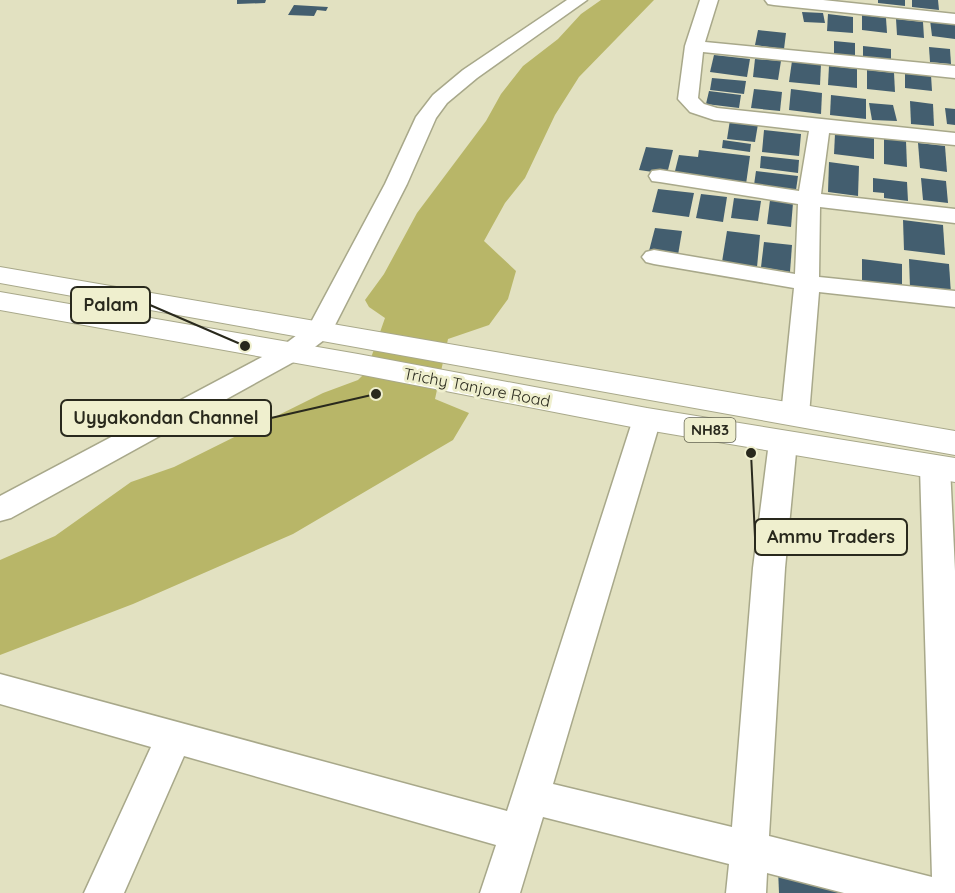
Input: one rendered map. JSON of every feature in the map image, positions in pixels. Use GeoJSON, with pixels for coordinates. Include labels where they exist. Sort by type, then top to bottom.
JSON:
{"type":"FeatureCollection","features":[{"type":"Feature","properties":{"kind":"highway","name":"Trichy Tanjore Road"},"geometry":{"type":"LineString","coordinates":[[0,275],[319,331],[360,351]]}},
{"type":"Feature","properties":{"kind":"highway","name":"Trichy Tanjore Road"},"geometry":{"type":"LineString","coordinates":[[0,301],[290,353],[360,351],[948,460]]}},
{"type":"Feature","properties":{"kind":"highway","name":"Trichy Tanjore Road"},"geometry":{"type":"LineString","coordinates":[[466,372],[646,419],[789,429]]}},
{"type":"Feature","properties":{"kind":"street"},"geometry":{"type":"LineString","coordinates":[[710,0],[694,46],[688,99],[697,108],[714,114],[955,139]]}},
{"type":"Feature","properties":{"kind":"street"},"geometry":{"type":"LineString","coordinates":[[774,0],[955,19]]}},
{"type":"Feature","properties":{"kind":"street"},"geometry":{"type":"LineString","coordinates":[[0,510],[290,353],[319,331],[396,184],[426,117],[440,99],[569,1]]}},
{"type":"Feature","properties":{"kind":"street"},"geometry":{"type":"LineString","coordinates":[[694,46],[955,72]]}},
{"type":"Feature","properties":{"kind":"street"},"geometry":{"type":"LineString","coordinates":[[746,893],[769,568],[807,283],[809,199],[820,126]]}},
{"type":"Feature","properties":{"kind":"street"},"geometry":{"type":"LineString","coordinates":[[660,176],[809,199],[955,216]]}},
{"type":"Feature","properties":{"kind":"street"},"geometry":{"type":"LineString","coordinates":[[654,257],[807,283],[955,299]]}},
{"type":"Feature","properties":{"kind":"street"},"geometry":{"type":"LineString","coordinates":[[500,893],[646,419]]}},
{"type":"Feature","properties":{"kind":"street"},"geometry":{"type":"LineString","coordinates":[[948,460],[952,893]]}},
{"type":"Feature","properties":{"kind":"street"},"geometry":{"type":"LineString","coordinates":[[0,689],[519,833]]}},
{"type":"Feature","properties":{"kind":"street"},"geometry":{"type":"LineString","coordinates":[[104,893],[174,737]]}},
{"type":"Feature","properties":{"kind":"street"},"geometry":{"type":"LineString","coordinates":[[530,796],[922,893]]}},
{"type":"Feature","properties":{"kind":"shaded area"},"geometry":{"type":"Polygon","coordinates":[[[601,0],[654,0],[579,77],[555,115],[525,178],[505,203],[484,241],[516,271],[508,299],[489,325],[448,339],[435,399],[469,413],[453,440],[293,534],[133,604],[0,655],[0,560],[55,536],[131,482],[174,467],[323,393],[358,380],[366,372],[385,318],[369,307],[365,300],[384,274],[417,213],[486,121],[501,94],[523,66],[558,39],[581,14],[601,0]]]}},
{"type":"Feature","properties":{"kind":"building"},"geometry":{"type":"Polygon","coordinates":[[[237,0],[266,0],[265,3],[237,4],[237,0]]]}},
{"type":"Feature","properties":{"kind":"building"},"geometry":{"type":"Polygon","coordinates":[[[878,0],[905,0],[905,6],[878,3],[878,0]]]}},
{"type":"Feature","properties":{"kind":"building"},"geometry":{"type":"Polygon","coordinates":[[[912,0],[938,0],[939,10],[912,7],[912,0]]]}},
{"type":"Feature","properties":{"kind":"building"},"geometry":{"type":"Polygon","coordinates":[[[294,5],[328,7],[326,11],[317,10],[314,16],[288,15],[294,5]]]}},
{"type":"Feature","properties":{"kind":"building"},"geometry":{"type":"Polygon","coordinates":[[[802,12],[823,13],[825,23],[804,22],[802,12]]]}},
{"type":"Feature","properties":{"kind":"building"},"geometry":{"type":"Polygon","coordinates":[[[828,14],[853,17],[853,33],[827,31],[828,14]]]}},
{"type":"Feature","properties":{"kind":"building"},"geometry":{"type":"Polygon","coordinates":[[[862,15],[886,18],[887,33],[862,30],[862,15]]]}},
{"type":"Feature","properties":{"kind":"building"},"geometry":{"type":"Polygon","coordinates":[[[896,19],[923,22],[924,38],[897,35],[896,19]]]}},
{"type":"Feature","properties":{"kind":"building"},"geometry":{"type":"Polygon","coordinates":[[[930,20],[955,23],[955,39],[932,36],[930,20]]]}},
{"type":"Feature","properties":{"kind":"building"},"geometry":{"type":"Polygon","coordinates":[[[758,30],[786,33],[784,49],[755,45],[758,30]]]}},
{"type":"Feature","properties":{"kind":"building"},"geometry":{"type":"Polygon","coordinates":[[[834,41],[855,43],[855,56],[834,54],[834,41]]]}},
{"type":"Feature","properties":{"kind":"building"},"geometry":{"type":"Polygon","coordinates":[[[863,46],[891,49],[891,60],[863,57],[863,46]]]}},
{"type":"Feature","properties":{"kind":"building"},"geometry":{"type":"Polygon","coordinates":[[[929,47],[950,49],[951,64],[930,62],[929,47]]]}},
{"type":"Feature","properties":{"kind":"building"},"geometry":{"type":"Polygon","coordinates":[[[714,55],[750,59],[747,77],[710,72],[714,55]]]}},
{"type":"Feature","properties":{"kind":"building"},"geometry":{"type":"Polygon","coordinates":[[[755,59],[781,61],[778,80],[753,77],[755,59]]]}},
{"type":"Feature","properties":{"kind":"building"},"geometry":{"type":"Polygon","coordinates":[[[792,61],[821,64],[820,85],[789,82],[792,61]]]}},
{"type":"Feature","properties":{"kind":"building"},"geometry":{"type":"Polygon","coordinates":[[[829,66],[857,69],[857,88],[828,85],[829,66]]]}},
{"type":"Feature","properties":{"kind":"building"},"geometry":{"type":"Polygon","coordinates":[[[867,70],[894,73],[895,92],[867,89],[867,70]]]}},
{"type":"Feature","properties":{"kind":"building"},"geometry":{"type":"Polygon","coordinates":[[[905,72],[931,75],[932,91],[905,88],[905,72]]]}},
{"type":"Feature","properties":{"kind":"building"},"geometry":{"type":"Polygon","coordinates":[[[712,78],[746,81],[744,94],[710,90],[712,78]]]}},
{"type":"Feature","properties":{"kind":"building"},"geometry":{"type":"Polygon","coordinates":[[[754,89],[782,92],[780,111],[751,108],[754,89]]]}},
{"type":"Feature","properties":{"kind":"building"},"geometry":{"type":"Polygon","coordinates":[[[791,89],[822,93],[821,114],[789,110],[791,89]]]}},
{"type":"Feature","properties":{"kind":"building"},"geometry":{"type":"Polygon","coordinates":[[[709,91],[741,95],[739,108],[706,104],[709,91]]]}},
{"type":"Feature","properties":{"kind":"building"},"geometry":{"type":"Polygon","coordinates":[[[831,95],[866,99],[866,119],[830,115],[831,95]]]}},
{"type":"Feature","properties":{"kind":"building"},"geometry":{"type":"Polygon","coordinates":[[[910,101],[933,104],[934,126],[911,124],[910,101]]]}},
{"type":"Feature","properties":{"kind":"building"},"geometry":{"type":"Polygon","coordinates":[[[869,103],[893,105],[897,121],[872,120],[869,103]]]}},
{"type":"Feature","properties":{"kind":"building"},"geometry":{"type":"Polygon","coordinates":[[[945,108],[955,109],[955,125],[947,124],[945,108]]]}},
{"type":"Feature","properties":{"kind":"building"},"geometry":{"type":"Polygon","coordinates":[[[730,120],[758,124],[755,142],[727,139],[730,120]]]}},
{"type":"Feature","properties":{"kind":"building"},"geometry":{"type":"Polygon","coordinates":[[[764,130],[801,134],[799,156],[762,152],[764,130]]]}},
{"type":"Feature","properties":{"kind":"building"},"geometry":{"type":"Polygon","coordinates":[[[835,134],[874,138],[874,159],[834,154],[835,134]]]}},
{"type":"Feature","properties":{"kind":"building"},"geometry":{"type":"Polygon","coordinates":[[[884,138],[906,141],[907,167],[884,164],[884,138]]]}},
{"type":"Feature","properties":{"kind":"building"},"geometry":{"type":"Polygon","coordinates":[[[723,140],[751,144],[750,152],[722,148],[723,140]]]}},
{"type":"Feature","properties":{"kind":"building"},"geometry":{"type":"Polygon","coordinates":[[[918,143],[945,146],[947,172],[920,168],[918,143]]]}},
{"type":"Feature","properties":{"kind":"building"},"geometry":{"type":"Polygon","coordinates":[[[646,147],[673,150],[667,174],[639,170],[646,147]]]}},
{"type":"Feature","properties":{"kind":"building"},"geometry":{"type":"Polygon","coordinates":[[[699,150],[750,156],[746,184],[674,175],[679,155],[698,157],[699,150]]]}},
{"type":"Feature","properties":{"kind":"building"},"geometry":{"type":"Polygon","coordinates":[[[761,156],[799,160],[798,173],[760,168],[761,156]]]}},
{"type":"Feature","properties":{"kind":"building"},"geometry":{"type":"Polygon","coordinates":[[[829,162],[859,166],[858,196],[828,192],[829,162]]]}},
{"type":"Feature","properties":{"kind":"building"},"geometry":{"type":"Polygon","coordinates":[[[756,171],[798,176],[796,190],[754,185],[756,171]]]}},
{"type":"Feature","properties":{"kind":"building"},"geometry":{"type":"Polygon","coordinates":[[[873,178],[907,182],[908,201],[884,198],[884,193],[873,192],[873,178]]]}},
{"type":"Feature","properties":{"kind":"building"},"geometry":{"type":"Polygon","coordinates":[[[921,178],[946,181],[948,203],[923,200],[921,178]]]}},
{"type":"Feature","properties":{"kind":"building"},"geometry":{"type":"Polygon","coordinates":[[[658,189],[694,193],[689,217],[652,212],[658,189]]]}},
{"type":"Feature","properties":{"kind":"building"},"geometry":{"type":"Polygon","coordinates":[[[701,194],[727,197],[723,222],[696,218],[701,194]]]}},
{"type":"Feature","properties":{"kind":"building"},"geometry":{"type":"Polygon","coordinates":[[[734,198],[761,201],[758,221],[731,218],[734,198]]]}},
{"type":"Feature","properties":{"kind":"building"},"geometry":{"type":"Polygon","coordinates":[[[770,200],[793,203],[791,227],[767,224],[770,200]]]}},
{"type":"Feature","properties":{"kind":"building"},"geometry":{"type":"Polygon","coordinates":[[[903,220],[943,225],[945,255],[904,250],[903,220]]]}},
{"type":"Feature","properties":{"kind":"building"},"geometry":{"type":"Polygon","coordinates":[[[655,228],[682,231],[678,255],[649,251],[655,228]]]}},
{"type":"Feature","properties":{"kind":"building"},"geometry":{"type":"Polygon","coordinates":[[[727,231],[760,235],[757,267],[722,262],[727,231]]]}},
{"type":"Feature","properties":{"kind":"building"},"geometry":{"type":"Polygon","coordinates":[[[764,242],[792,245],[790,272],[761,267],[764,242]]]}},
{"type":"Feature","properties":{"kind":"building"},"geometry":{"type":"Polygon","coordinates":[[[862,259],[902,264],[902,286],[862,281],[862,259]]]}},
{"type":"Feature","properties":{"kind":"building"},"geometry":{"type":"Polygon","coordinates":[[[909,259],[949,264],[951,294],[910,288],[909,259]]]}},
{"type":"Feature","properties":{"kind":"building"},"geometry":{"type":"Polygon","coordinates":[[[778,869],[860,893],[779,893],[778,869]]]}},
{"type":"Feature","properties":{"kind":"place","name":"Palam"},"geometry":{"type":"Point","coordinates":[245,346]}},
{"type":"Feature","properties":{"kind":"place","name":"Uyyakondan Channel"},"geometry":{"type":"Point","coordinates":[376,394]}},
{"type":"Feature","properties":{"kind":"place","name":"Ammu Traders"},"geometry":{"type":"Point","coordinates":[751,453]}}]}
